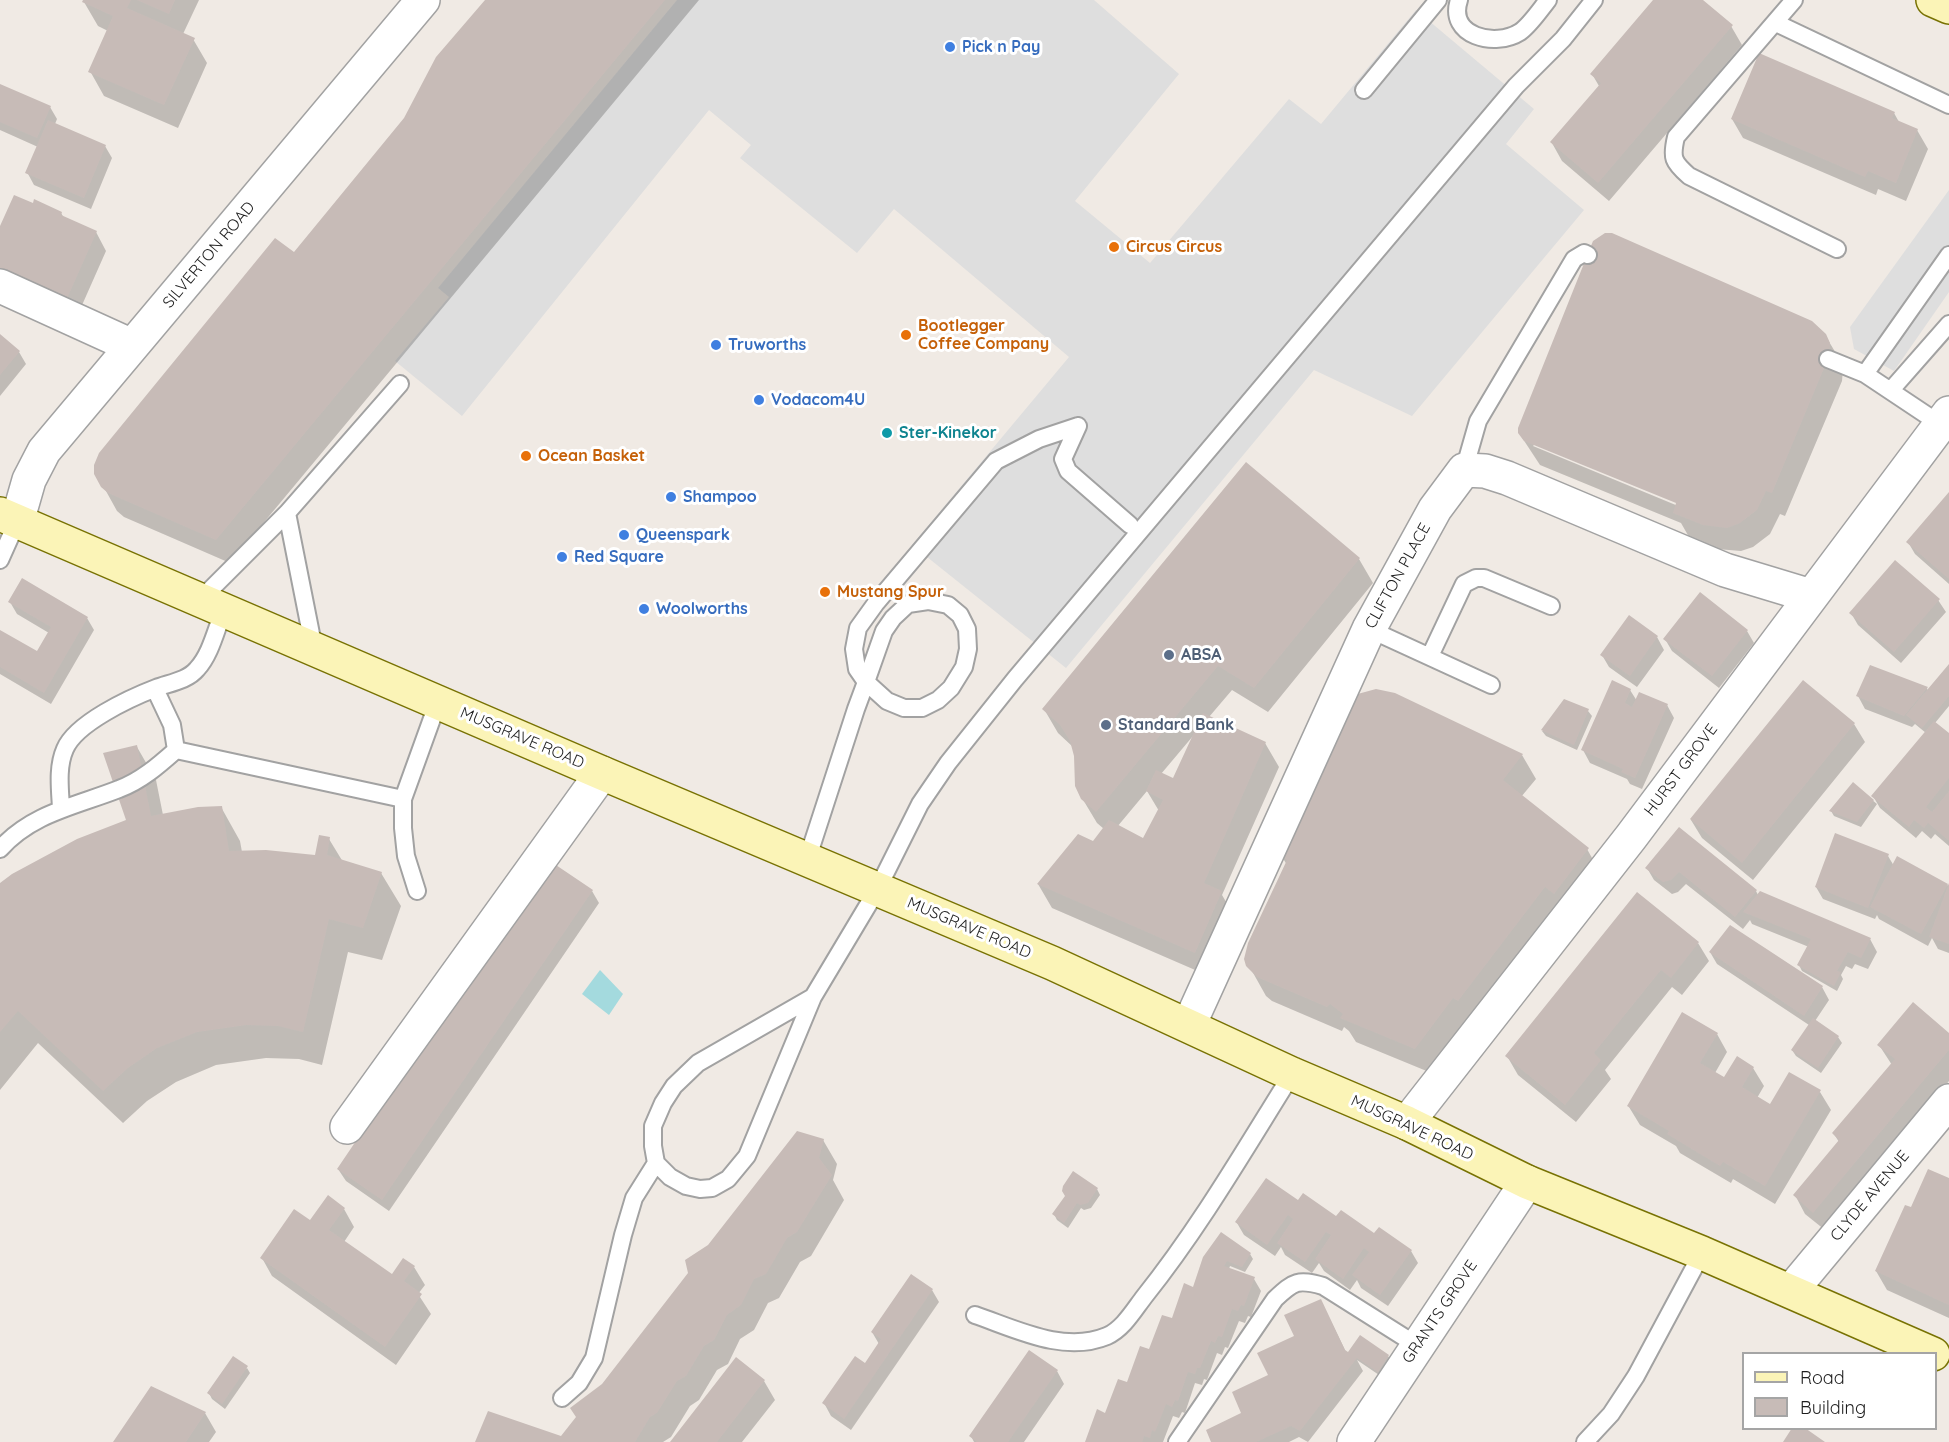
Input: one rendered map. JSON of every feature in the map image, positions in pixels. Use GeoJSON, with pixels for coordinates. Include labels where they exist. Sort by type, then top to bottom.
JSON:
{"type":"FeatureCollection","features":[{"type":"Feature","properties":{"kind":"street","name":"SILVERTON ROAD"},"geometry":{"type":"LineString","coordinates":[[8,518],[44,451],[423,0]]}},
{"type":"Feature","properties":{"kind":"street"},"geometry":{"type":"LineString","coordinates":[[1933,0],[1949,7]]}},
{"type":"Feature","properties":{"kind":"street"},"geometry":{"type":"LineString","coordinates":[[0,286],[132,346]]}},
{"type":"Feature","properties":{"kind":"street","name":"HURST GROVE"},"geometry":{"type":"LineString","coordinates":[[1407,1123],[1631,837],[1945,418]]}},
{"type":"Feature","properties":{"kind":"street"},"geometry":{"type":"LineString","coordinates":[[1464,470],[1485,471],[1507,478],[1725,570],[1811,596]]}},
{"type":"Feature","properties":{"kind":"street","name":"CLIFTON PLACE"},"geometry":{"type":"LineString","coordinates":[[1190,1025],[1369,629],[1435,509],[1464,470]]}},
{"type":"Feature","properties":{"kind":"street","name":"MUSGRAVE ROAD"},"geometry":{"type":"LineString","coordinates":[[8,518],[1052,963],[1292,1074],[1407,1123],[1527,1182],[1702,1253],[1929,1352]]}},
{"type":"Feature","properties":{"kind":"street"},"geometry":{"type":"LineString","coordinates":[[347,1127],[602,773]]}},
{"type":"Feature","properties":{"kind":"street","name":"CLYDE AVENUE"},"geometry":{"type":"LineString","coordinates":[[1791,1291],[1949,1101]]}},
{"type":"Feature","properties":{"kind":"street","name":"GRANTS GROVE"},"geometry":{"type":"LineString","coordinates":[[1354,1442],[1527,1182]]}},
{"type":"Feature","properties":{"kind":"lane"},"geometry":{"type":"LineString","coordinates":[[1364,90],[1438,0]]}},
{"type":"Feature","properties":{"kind":"lane"},"geometry":{"type":"LineString","coordinates":[[1459,0],[1458,17],[1462,26],[1476,37],[1495,41],[1520,32],[1548,0]]}},
{"type":"Feature","properties":{"kind":"lane"},"geometry":{"type":"LineString","coordinates":[[813,997],[698,1063],[674,1086],[663,1102],[652,1126],[652,1146],[656,1163],[670,1177],[686,1186],[700,1189],[712,1188],[728,1179],[747,1156],[813,997],[877,890],[920,804],[948,763],[1015,679],[1516,86],[1563,39],[1594,0]]}},
{"type":"Feature","properties":{"kind":"lane"},"geometry":{"type":"LineString","coordinates":[[1794,0],[1676,137],[1672,153],[1676,165],[1689,176],[1837,249]]}},
{"type":"Feature","properties":{"kind":"lane"},"geometry":{"type":"LineString","coordinates":[[1776,23],[1949,105]]}},
{"type":"Feature","properties":{"kind":"lane"},"geometry":{"type":"LineString","coordinates":[[1464,470],[1478,421],[1574,259],[1584,253],[1588,255]]}},
{"type":"Feature","properties":{"kind":"lane"},"geometry":{"type":"LineString","coordinates":[[1865,374],[1949,255]]}},
{"type":"Feature","properties":{"kind":"lane"},"geometry":{"type":"LineString","coordinates":[[1891,390],[1949,324]]}},
{"type":"Feature","properties":{"kind":"lane"},"geometry":{"type":"LineString","coordinates":[[1828,359],[1865,374],[1945,418]]}},
{"type":"Feature","properties":{"kind":"lane"},"geometry":{"type":"LineString","coordinates":[[61,808],[62,759],[65,747],[72,737],[82,727],[136,697],[180,680],[196,670],[204,660],[212,605],[287,513],[400,384]]}},
{"type":"Feature","properties":{"kind":"lane"},"geometry":{"type":"LineString","coordinates":[[807,860],[825,799],[866,682],[884,632],[892,618],[908,604],[928,601],[948,606],[960,615],[967,629],[968,649],[964,667],[951,688],[938,700],[922,708],[904,708],[887,701],[866,682],[857,669],[854,649],[858,628],[876,603],[996,462],[1039,439],[1078,426],[1063,459],[1068,471],[1130,525]]}},
{"type":"Feature","properties":{"kind":"lane"},"geometry":{"type":"LineString","coordinates":[[287,513],[314,649]]}},
{"type":"Feature","properties":{"kind":"lane"},"geometry":{"type":"LineString","coordinates":[[0,560],[8,518]]}},
{"type":"Feature","properties":{"kind":"lane"},"geometry":{"type":"LineString","coordinates":[[1430,656],[1464,584],[1470,580],[1484,578],[1551,606]]}},
{"type":"Feature","properties":{"kind":"lane"},"geometry":{"type":"LineString","coordinates":[[1369,629],[1491,685]]}},
{"type":"Feature","properties":{"kind":"lane"},"geometry":{"type":"LineString","coordinates":[[155,688],[172,725],[176,750]]}},
{"type":"Feature","properties":{"kind":"lane"},"geometry":{"type":"LineString","coordinates":[[417,891],[406,856],[403,799],[438,702]]}},
{"type":"Feature","properties":{"kind":"lane"},"geometry":{"type":"LineString","coordinates":[[176,750],[403,799]]}},
{"type":"Feature","properties":{"kind":"lane"},"geometry":{"type":"LineString","coordinates":[[0,849],[22,829],[44,816],[131,784],[157,767],[176,750]]}},
{"type":"Feature","properties":{"kind":"lane"},"geometry":{"type":"LineString","coordinates":[[975,1316],[1052,1341],[1086,1341],[1109,1335],[1124,1323],[1166,1271],[1292,1074]]}},
{"type":"Feature","properties":{"kind":"lane"},"geometry":{"type":"LineString","coordinates":[[561,1398],[579,1383],[594,1358],[634,1198],[656,1163]]}},
{"type":"Feature","properties":{"kind":"lane"},"geometry":{"type":"LineString","coordinates":[[1585,1442],[1611,1414],[1636,1376],[1702,1253]]}},
{"type":"Feature","properties":{"kind":"lane"},"geometry":{"type":"LineString","coordinates":[[1177,1442],[1275,1299],[1295,1282],[1306,1281],[1323,1286],[1418,1346]]}},
{"type":"Feature","properties":{"kind":"shaded area"},"geometry":{"type":"Polygon","coordinates":[[[677,0],[1094,0],[1179,74],[1075,201],[1150,263],[1289,99],[1321,124],[1416,10],[1534,109],[1506,144],[1584,210],[1412,416],[1314,370],[1066,668],[912,545],[1069,357],[894,209],[857,253],[740,158],[751,145],[709,110],[462,416],[395,361],[449,297],[438,288],[677,0]]]}},
{"type":"Feature","properties":{"kind":"shaded area"},"geometry":{"type":"Polygon","coordinates":[[[1949,190],[1949,292],[1894,371],[1854,349],[1850,327],[1949,190]]]}},
{"type":"Feature","properties":{"kind":"water"},"geometry":{"type":"Polygon","coordinates":[[[600,970],[623,994],[609,1015],[582,994],[600,970]]]}},
{"type":"Feature","properties":{"kind":"building"},"geometry":{"type":"Polygon","coordinates":[[[83,0],[131,0],[127,8],[195,38],[164,105],[88,72],[113,16],[82,2],[83,0]]]}},
{"type":"Feature","properties":{"kind":"building"},"geometry":{"type":"Polygon","coordinates":[[[137,0],[175,0],[169,14],[137,0]]]}},
{"type":"Feature","properties":{"kind":"building"},"geometry":{"type":"Polygon","coordinates":[[[485,0],[665,0],[216,540],[108,493],[101,487],[94,474],[94,465],[99,453],[275,238],[294,252],[404,118],[436,57],[485,0]]]}},
{"type":"Feature","properties":{"kind":"building"},"geometry":{"type":"Polygon","coordinates":[[[1653,0],[1703,0],[1733,25],[1598,183],[1550,142],[1601,83],[1590,74],[1653,0]]]}},
{"type":"Feature","properties":{"kind":"building"},"geometry":{"type":"Polygon","coordinates":[[[1759,53],[1895,112],[1892,118],[1918,129],[1896,183],[1868,171],[1865,177],[1731,119],[1759,53]]]}},
{"type":"Feature","properties":{"kind":"building"},"geometry":{"type":"Polygon","coordinates":[[[0,84],[51,106],[37,138],[0,122],[0,84]]]}},
{"type":"Feature","properties":{"kind":"building"},"geometry":{"type":"Polygon","coordinates":[[[48,120],[106,145],[84,198],[25,173],[48,120]]]}},
{"type":"Feature","properties":{"kind":"building"},"geometry":{"type":"Polygon","coordinates":[[[14,195],[33,203],[34,199],[62,212],[61,215],[97,231],[65,303],[0,275],[0,226],[14,195]]]}},
{"type":"Feature","properties":{"kind":"building"},"geometry":{"type":"Polygon","coordinates":[[[1605,233],[1612,233],[1812,321],[1826,334],[1830,343],[1829,356],[1772,493],[1766,491],[1757,510],[1740,523],[1727,528],[1703,525],[1673,513],[1676,503],[1524,441],[1518,433],[1518,428],[1593,241],[1605,233]]]}},
{"type":"Feature","properties":{"kind":"building"},"geometry":{"type":"Polygon","coordinates":[[[0,334],[20,351],[0,375],[0,334]]]}},
{"type":"Feature","properties":{"kind":"building"},"geometry":{"type":"Polygon","coordinates":[[[1246,462],[1360,558],[1254,688],[1218,666],[1096,812],[1081,799],[1075,786],[1074,756],[1070,741],[1060,725],[1042,709],[1246,462]]]}},
{"type":"Feature","properties":{"kind":"building"},"geometry":{"type":"Polygon","coordinates":[[[1949,492],[1949,579],[1906,542],[1949,492]]]}},
{"type":"Feature","properties":{"kind":"building"},"geometry":{"type":"Polygon","coordinates":[[[1895,560],[1940,599],[1894,652],[1849,613],[1895,560]]]}},
{"type":"Feature","properties":{"kind":"building"},"geometry":{"type":"Polygon","coordinates":[[[22,578],[88,617],[44,693],[0,667],[0,630],[37,651],[51,627],[8,602],[22,578]]]}},
{"type":"Feature","properties":{"kind":"building"},"geometry":{"type":"Polygon","coordinates":[[[1700,592],[1748,630],[1712,676],[1663,639],[1700,592]]]}},
{"type":"Feature","properties":{"kind":"building"},"geometry":{"type":"Polygon","coordinates":[[[1629,615],[1658,636],[1630,676],[1600,655],[1629,615]]]}},
{"type":"Feature","properties":{"kind":"building"},"geometry":{"type":"Polygon","coordinates":[[[1949,664],[1949,696],[1922,728],[1906,715],[1949,664]]]}},
{"type":"Feature","properties":{"kind":"building"},"geometry":{"type":"Polygon","coordinates":[[[1870,665],[1928,687],[1904,716],[1856,696],[1870,665]]]}},
{"type":"Feature","properties":{"kind":"building"},"geometry":{"type":"Polygon","coordinates":[[[1612,680],[1631,689],[1625,703],[1632,707],[1639,692],[1668,704],[1635,778],[1621,772],[1623,769],[1581,750],[1612,680]]]}},
{"type":"Feature","properties":{"kind":"building"},"geometry":{"type":"Polygon","coordinates":[[[1803,680],[1855,723],[1742,863],[1690,819],[1803,680]]]}},
{"type":"Feature","properties":{"kind":"building"},"geometry":{"type":"Polygon","coordinates":[[[1376,689],[1395,693],[1523,754],[1503,780],[1589,848],[1554,894],[1545,887],[1458,1001],[1453,998],[1415,1049],[1340,1018],[1343,1014],[1330,1004],[1327,1007],[1257,977],[1246,966],[1244,959],[1248,943],[1287,860],[1279,855],[1354,695],[1376,689]]]}},
{"type":"Feature","properties":{"kind":"building"},"geometry":{"type":"Polygon","coordinates":[[[1564,699],[1589,709],[1574,745],[1541,730],[1564,699]]]}},
{"type":"Feature","properties":{"kind":"building"},"geometry":{"type":"Polygon","coordinates":[[[1203,713],[1266,742],[1204,883],[1222,891],[1195,953],[1037,884],[1078,834],[1093,841],[1109,820],[1143,838],[1163,800],[1146,791],[1156,770],[1173,778],[1203,713]]]}},
{"type":"Feature","properties":{"kind":"building"},"geometry":{"type":"Polygon","coordinates":[[[1934,721],[1949,733],[1949,778],[1926,807],[1932,812],[1949,791],[1949,841],[1928,823],[1924,828],[1914,820],[1909,827],[1871,796],[1934,721]]]}},
{"type":"Feature","properties":{"kind":"building"},"geometry":{"type":"Polygon","coordinates":[[[137,745],[151,816],[198,807],[222,806],[229,851],[266,850],[315,855],[319,835],[330,837],[327,855],[382,872],[363,928],[329,919],[303,1032],[278,1026],[246,1025],[197,1032],[157,1048],[128,1068],[103,1091],[18,1011],[0,1032],[0,883],[12,874],[77,839],[126,820],[103,753],[137,745]]]}},
{"type":"Feature","properties":{"kind":"building"},"geometry":{"type":"Polygon","coordinates":[[[1853,782],[1874,800],[1857,822],[1829,811],[1853,782]]]}},
{"type":"Feature","properties":{"kind":"building"},"geometry":{"type":"Polygon","coordinates":[[[1679,827],[1757,890],[1735,917],[1679,872],[1671,880],[1663,882],[1645,868],[1679,827]]]}},
{"type":"Feature","properties":{"kind":"building"},"geometry":{"type":"Polygon","coordinates":[[[1835,833],[1889,854],[1868,908],[1815,887],[1835,833]]]}},
{"type":"Feature","properties":{"kind":"building"},"geometry":{"type":"Polygon","coordinates":[[[1897,856],[1948,884],[1921,934],[1870,907],[1897,856]]]}},
{"type":"Feature","properties":{"kind":"building"},"geometry":{"type":"Polygon","coordinates":[[[547,859],[593,890],[382,1200],[337,1169],[547,859]]]}},
{"type":"Feature","properties":{"kind":"building"},"geometry":{"type":"Polygon","coordinates":[[[1949,883],[1949,944],[1929,937],[1949,883]]]}},
{"type":"Feature","properties":{"kind":"building"},"geometry":{"type":"Polygon","coordinates":[[[1760,891],[1871,938],[1861,958],[1848,952],[1837,971],[1841,972],[1834,986],[1797,965],[1811,939],[1743,912],[1760,891]]]}},
{"type":"Feature","properties":{"kind":"building"},"geometry":{"type":"Polygon","coordinates":[[[1637,892],[1699,942],[1671,978],[1661,970],[1594,1053],[1601,1060],[1565,1105],[1505,1056],[1637,892]]]}},
{"type":"Feature","properties":{"kind":"building"},"geometry":{"type":"Polygon","coordinates":[[[1730,925],[1823,986],[1804,1016],[1709,952],[1730,925]]]}},
{"type":"Feature","properties":{"kind":"building"},"geometry":{"type":"Polygon","coordinates":[[[1913,1002],[1949,1033],[1949,1050],[1813,1213],[1793,1195],[1839,1140],[1832,1133],[1895,1059],[1877,1045],[1913,1002]]]}},
{"type":"Feature","properties":{"kind":"building"},"geometry":{"type":"Polygon","coordinates":[[[1682,1012],[1718,1033],[1700,1063],[1724,1077],[1737,1056],[1754,1067],[1742,1087],[1770,1104],[1789,1072],[1821,1090],[1765,1186],[1723,1162],[1720,1166],[1667,1134],[1669,1131],[1627,1106],[1682,1012]]]}},
{"type":"Feature","properties":{"kind":"building"},"geometry":{"type":"Polygon","coordinates":[[[1813,1018],[1839,1036],[1818,1068],[1791,1050],[1813,1018]]]}},
{"type":"Feature","properties":{"kind":"building"},"geometry":{"type":"Polygon","coordinates":[[[797,1131],[824,1139],[819,1158],[832,1175],[797,1232],[787,1238],[766,1274],[754,1279],[741,1305],[727,1315],[714,1340],[704,1346],[686,1376],[677,1381],[657,1413],[650,1417],[635,1442],[475,1442],[488,1411],[561,1436],[576,1417],[570,1408],[602,1384],[688,1273],[685,1260],[708,1245],[797,1131]]]}},
{"type":"Feature","properties":{"kind":"building"},"geometry":{"type":"Polygon","coordinates":[[[1928,1169],[1949,1178],[1949,1305],[1875,1271],[1905,1205],[1911,1207],[1928,1169]]]}},
{"type":"Feature","properties":{"kind":"building"},"geometry":{"type":"Polygon","coordinates":[[[1073,1171],[1098,1188],[1088,1203],[1080,1205],[1077,1203],[1064,1223],[1052,1214],[1065,1196],[1062,1191],[1063,1186],[1073,1171]]]}},
{"type":"Feature","properties":{"kind":"building"},"geometry":{"type":"Polygon","coordinates":[[[1266,1178],[1298,1200],[1303,1193],[1336,1216],[1341,1210],[1374,1233],[1379,1227],[1412,1250],[1380,1295],[1352,1275],[1369,1252],[1364,1248],[1343,1279],[1315,1259],[1331,1235],[1326,1232],[1305,1262],[1277,1243],[1293,1219],[1288,1215],[1267,1245],[1235,1222],[1266,1178]]]}},
{"type":"Feature","properties":{"kind":"building"},"geometry":{"type":"Polygon","coordinates":[[[328,1195],[345,1208],[329,1230],[392,1274],[403,1258],[415,1266],[404,1281],[422,1294],[385,1347],[260,1258],[294,1209],[310,1220],[328,1195]]]}},
{"type":"Feature","properties":{"kind":"building"},"geometry":{"type":"Polygon","coordinates":[[[1221,1232],[1251,1253],[1242,1267],[1227,1261],[1224,1266],[1255,1277],[1244,1306],[1241,1305],[1238,1311],[1232,1309],[1222,1337],[1218,1336],[1215,1343],[1211,1341],[1200,1368],[1197,1368],[1195,1374],[1188,1372],[1178,1401],[1175,1400],[1172,1407],[1166,1404],[1155,1432],[1152,1430],[1150,1438],[1144,1436],[1142,1442],[1085,1442],[1097,1409],[1105,1413],[1118,1379],[1127,1382],[1140,1346],[1149,1349],[1162,1315],[1172,1318],[1184,1283],[1193,1287],[1203,1257],[1221,1232]]]}},
{"type":"Feature","properties":{"kind":"building"},"geometry":{"type":"Polygon","coordinates":[[[911,1274],[933,1289],[844,1419],[822,1403],[855,1356],[865,1363],[881,1339],[871,1332],[911,1274]]]}},
{"type":"Feature","properties":{"kind":"building"},"geometry":{"type":"Polygon","coordinates":[[[1321,1299],[1345,1350],[1348,1352],[1360,1335],[1389,1355],[1378,1372],[1357,1358],[1300,1431],[1291,1426],[1256,1442],[1211,1442],[1206,1430],[1241,1413],[1232,1392],[1268,1375],[1257,1353],[1294,1336],[1284,1315],[1321,1299]]]}},
{"type":"Feature","properties":{"kind":"building"},"geometry":{"type":"Polygon","coordinates":[[[1029,1350],[1058,1370],[1008,1442],[977,1442],[969,1436],[1029,1350]]]}},
{"type":"Feature","properties":{"kind":"building"},"geometry":{"type":"Polygon","coordinates":[[[233,1356],[248,1366],[222,1404],[207,1393],[233,1356]]]}},
{"type":"Feature","properties":{"kind":"building"},"geometry":{"type":"Polygon","coordinates":[[[736,1357],[765,1380],[717,1442],[670,1442],[736,1357]]]}},
{"type":"Feature","properties":{"kind":"building"},"geometry":{"type":"Polygon","coordinates":[[[151,1386],[206,1412],[186,1442],[113,1442],[151,1386]]]}},
{"type":"Feature","properties":{"kind":"building"},"geometry":{"type":"Polygon","coordinates":[[[1791,1430],[1808,1430],[1825,1442],[1783,1442],[1791,1430]]]}},
{"type":"Feature","properties":{"kind":"place","name":"Pick n Pay"},"geometry":{"type":"Point","coordinates":[950,47]}},
{"type":"Feature","properties":{"kind":"place","name":"Circus Circus"},"geometry":{"type":"Point","coordinates":[1114,247]}},
{"type":"Feature","properties":{"kind":"place","name":"Bootlegger Coffee Company"},"geometry":{"type":"Point","coordinates":[906,335]}},
{"type":"Feature","properties":{"kind":"place","name":"Truworths"},"geometry":{"type":"Point","coordinates":[716,345]}},
{"type":"Feature","properties":{"kind":"place","name":"Vodacom4U"},"geometry":{"type":"Point","coordinates":[759,400]}},
{"type":"Feature","properties":{"kind":"place","name":"Ster-Kinekor"},"geometry":{"type":"Point","coordinates":[887,433]}},
{"type":"Feature","properties":{"kind":"place","name":"Ocean Basket"},"geometry":{"type":"Point","coordinates":[526,456]}},
{"type":"Feature","properties":{"kind":"place","name":"Shampoo"},"geometry":{"type":"Point","coordinates":[671,497]}},
{"type":"Feature","properties":{"kind":"place","name":"Queenspark"},"geometry":{"type":"Point","coordinates":[624,535]}},
{"type":"Feature","properties":{"kind":"place","name":"Red Square"},"geometry":{"type":"Point","coordinates":[562,557]}},
{"type":"Feature","properties":{"kind":"place","name":"Mustang Spur"},"geometry":{"type":"Point","coordinates":[825,592]}},
{"type":"Feature","properties":{"kind":"place","name":"Woolworths"},"geometry":{"type":"Point","coordinates":[644,609]}},
{"type":"Feature","properties":{"kind":"place","name":"ABSA"},"geometry":{"type":"Point","coordinates":[1169,655]}},
{"type":"Feature","properties":{"kind":"place","name":"Standard Bank"},"geometry":{"type":"Point","coordinates":[1106,725]}}]}
